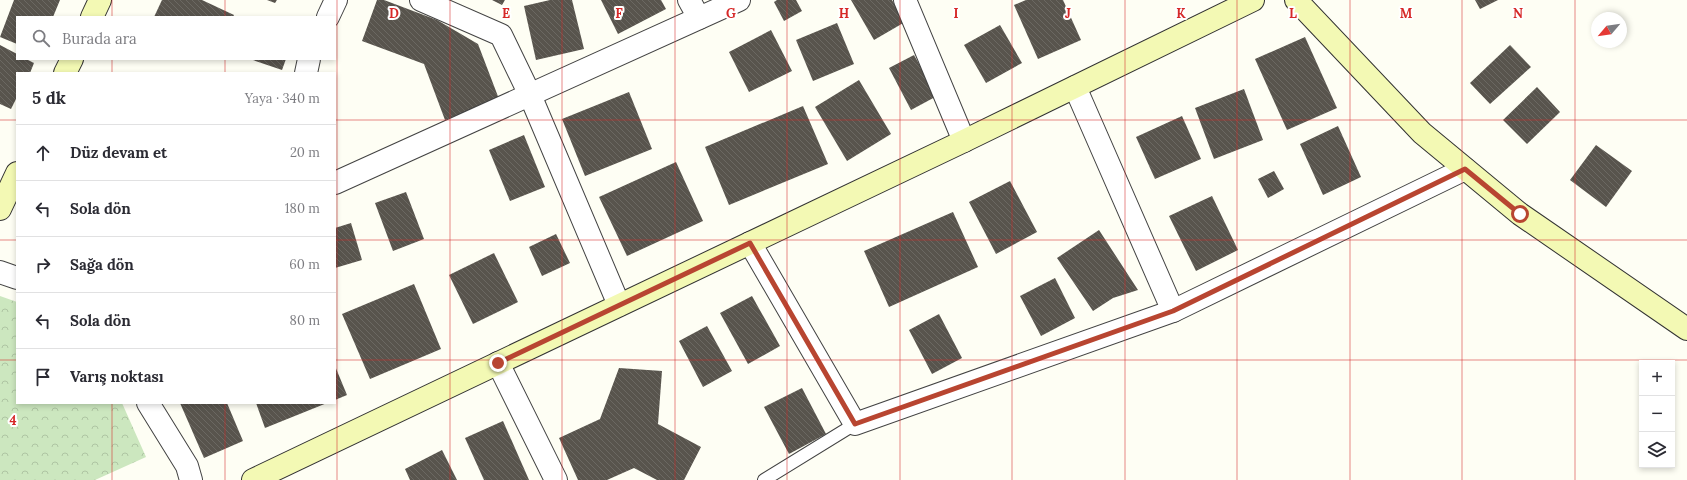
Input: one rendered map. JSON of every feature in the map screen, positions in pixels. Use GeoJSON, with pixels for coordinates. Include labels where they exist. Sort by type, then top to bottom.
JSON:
{"type":"FeatureCollection","features":[{"type":"Feature","properties":{"kind":"main road"},"geometry":{"type":"LineString","coordinates":[[92,16],[100,0]]}},
{"type":"Feature","properties":{"kind":"main road"},"geometry":{"type":"LineString","coordinates":[[253,480],[964,141],[1253,0]]}},
{"type":"Feature","properties":{"kind":"main road"},"geometry":{"type":"LineString","coordinates":[[1296,0],[1422,133],[1520,214],[1687,329]]}},
{"type":"Feature","properties":{"kind":"main road"},"geometry":{"type":"LineString","coordinates":[[66,72],[72,60]]}},
{"type":"Feature","properties":{"kind":"main road"},"geometry":{"type":"LineString","coordinates":[[0,209],[16,176]]}},
{"type":"Feature","properties":{"kind":"street"},"geometry":{"type":"LineString","coordinates":[[328,16],[336,0]]}},
{"type":"Feature","properties":{"kind":"street"},"geometry":{"type":"LineString","coordinates":[[421,0],[501,35],[530,94],[619,305]]}},
{"type":"Feature","properties":{"kind":"street"},"geometry":{"type":"LineString","coordinates":[[336,183],[530,94],[694,9],[739,0]]}},
{"type":"Feature","properties":{"kind":"street"},"geometry":{"type":"LineString","coordinates":[[905,0],[964,141]]}},
{"type":"Feature","properties":{"kind":"street"},"geometry":{"type":"LineString","coordinates":[[306,72],[309,60]]}},
{"type":"Feature","properties":{"kind":"street"},"geometry":{"type":"LineString","coordinates":[[1075,87],[1173,311]]}},
{"type":"Feature","properties":{"kind":"street"},"geometry":{"type":"LineString","coordinates":[[750,243],[855,424],[1173,311],[1465,169]]}},
{"type":"Feature","properties":{"kind":"street"},"geometry":{"type":"LineString","coordinates":[[0,272],[16,278]]}},
{"type":"Feature","properties":{"kind":"street"},"geometry":{"type":"LineString","coordinates":[[498,363],[556,480]]}},
{"type":"Feature","properties":{"kind":"street"},"geometry":{"type":"LineString","coordinates":[[149,404],[187,466],[191,480]]}},
{"type":"Feature","properties":{"kind":"lane"},"geometry":{"type":"LineString","coordinates":[[764,480],[855,424]]}},
{"type":"Feature","properties":{"kind":"green space"},"geometry":{"type":"Polygon","coordinates":[[[0,296],[16,302],[16,404],[122,404],[146,457],[95,480],[0,480],[0,296]]]}},
{"type":"Feature","properties":{"kind":"building"},"geometry":{"type":"Polygon","coordinates":[[[14,0],[60,0],[53,16],[16,16],[16,44],[0,37],[14,0]]]}},
{"type":"Feature","properties":{"kind":"building"},"geometry":{"type":"Polygon","coordinates":[[[162,0],[202,0],[234,15],[234,16],[154,16],[162,0]]]}},
{"type":"Feature","properties":{"kind":"building"},"geometry":{"type":"Polygon","coordinates":[[[267,0],[277,0],[275,3],[267,0]]]}},
{"type":"Feature","properties":{"kind":"building"},"geometry":{"type":"Polygon","coordinates":[[[377,0],[384,0],[437,20],[478,44],[499,99],[445,120],[424,64],[362,41],[377,0]]]}},
{"type":"Feature","properties":{"kind":"building"},"geometry":{"type":"Polygon","coordinates":[[[492,0],[505,0],[502,5],[492,0]]]}},
{"type":"Feature","properties":{"kind":"building"},"geometry":{"type":"Polygon","coordinates":[[[550,0],[572,0],[584,49],[536,60],[524,6],[550,0]]]}},
{"type":"Feature","properties":{"kind":"building"},"geometry":{"type":"Polygon","coordinates":[[[601,0],[661,0],[666,9],[618,34],[601,0]]]}},
{"type":"Feature","properties":{"kind":"building"},"geometry":{"type":"Polygon","coordinates":[[[777,0],[796,0],[802,11],[784,21],[774,2],[777,0]]]}},
{"type":"Feature","properties":{"kind":"building"},"geometry":{"type":"Polygon","coordinates":[[[851,0],[892,0],[905,22],[874,40],[851,0]]]}},
{"type":"Feature","properties":{"kind":"building"},"geometry":{"type":"Polygon","coordinates":[[[1026,0],[1063,0],[1081,40],[1038,59],[1014,5],[1026,0]]]}},
{"type":"Feature","properties":{"kind":"building"},"geometry":{"type":"Polygon","coordinates":[[[1475,0],[1498,0],[1480,9],[1475,0]]]}},
{"type":"Feature","properties":{"kind":"building"},"geometry":{"type":"Polygon","coordinates":[[[837,23],[854,64],[813,81],[796,40],[837,23]]]}},
{"type":"Feature","properties":{"kind":"building"},"geometry":{"type":"Polygon","coordinates":[[[1000,25],[1022,63],[986,83],[964,45],[1000,25]]]}},
{"type":"Feature","properties":{"kind":"building"},"geometry":{"type":"Polygon","coordinates":[[[771,30],[792,71],[749,92],[729,52],[771,30]]]}},
{"type":"Feature","properties":{"kind":"building"},"geometry":{"type":"Polygon","coordinates":[[[1305,37],[1337,108],[1287,130],[1255,59],[1305,37]]]}},
{"type":"Feature","properties":{"kind":"building"},"geometry":{"type":"Polygon","coordinates":[[[0,45],[16,53],[16,60],[28,60],[34,63],[30,72],[16,72],[16,99],[11,109],[0,104],[0,45]]]}},
{"type":"Feature","properties":{"kind":"building"},"geometry":{"type":"Polygon","coordinates":[[[1510,45],[1531,67],[1490,104],[1470,83],[1510,45]]]}},
{"type":"Feature","properties":{"kind":"building"},"geometry":{"type":"Polygon","coordinates":[[[914,55],[937,96],[911,110],[889,68],[914,55]]]}},
{"type":"Feature","properties":{"kind":"building"},"geometry":{"type":"Polygon","coordinates":[[[253,60],[286,60],[282,70],[253,60]]]}},
{"type":"Feature","properties":{"kind":"building"},"geometry":{"type":"Polygon","coordinates":[[[859,80],[891,134],[847,161],[815,107],[859,80]]]}},
{"type":"Feature","properties":{"kind":"building"},"geometry":{"type":"Polygon","coordinates":[[[1537,87],[1560,112],[1527,144],[1503,120],[1537,87]]]}},
{"type":"Feature","properties":{"kind":"building"},"geometry":{"type":"Polygon","coordinates":[[[1244,89],[1263,140],[1214,159],[1195,108],[1244,89]]]}},
{"type":"Feature","properties":{"kind":"building"},"geometry":{"type":"Polygon","coordinates":[[[629,92],[652,149],[585,176],[562,119],[629,92]]]}},
{"type":"Feature","properties":{"kind":"building"},"geometry":{"type":"Polygon","coordinates":[[[803,106],[828,164],[729,205],[705,147],[803,106]]]}},
{"type":"Feature","properties":{"kind":"building"},"geometry":{"type":"Polygon","coordinates":[[[1182,116],[1201,159],[1155,179],[1136,137],[1182,116]]]}},
{"type":"Feature","properties":{"kind":"building"},"geometry":{"type":"Polygon","coordinates":[[[1338,126],[1361,177],[1323,195],[1300,144],[1338,126]]]}},
{"type":"Feature","properties":{"kind":"building"},"geometry":{"type":"Polygon","coordinates":[[[524,135],[545,187],[510,201],[489,150],[524,135]]]}},
{"type":"Feature","properties":{"kind":"building"},"geometry":{"type":"Polygon","coordinates":[[[1596,145],[1632,171],[1606,207],[1570,180],[1596,145]]]}},
{"type":"Feature","properties":{"kind":"building"},"geometry":{"type":"Polygon","coordinates":[[[676,162],[703,221],[627,256],[599,197],[676,162]]]}},
{"type":"Feature","properties":{"kind":"building"},"geometry":{"type":"Polygon","coordinates":[[[1274,171],[1284,189],[1268,198],[1258,179],[1274,171]]]}},
{"type":"Feature","properties":{"kind":"building"},"geometry":{"type":"Polygon","coordinates":[[[1010,181],[1037,232],[996,254],[969,202],[1010,181]]]}},
{"type":"Feature","properties":{"kind":"building"},"geometry":{"type":"Polygon","coordinates":[[[406,192],[424,239],[393,251],[375,203],[406,192]]]}},
{"type":"Feature","properties":{"kind":"building"},"geometry":{"type":"Polygon","coordinates":[[[1212,196],[1238,250],[1196,271],[1169,216],[1212,196]]]}},
{"type":"Feature","properties":{"kind":"building"},"geometry":{"type":"Polygon","coordinates":[[[953,212],[978,267],[889,307],[864,251],[953,212]]]}},
{"type":"Feature","properties":{"kind":"building"},"geometry":{"type":"Polygon","coordinates":[[[351,223],[362,260],[336,268],[336,228],[351,223]]]}},
{"type":"Feature","properties":{"kind":"building"},"geometry":{"type":"Polygon","coordinates":[[[1099,230],[1138,290],[1113,298],[1093,311],[1057,258],[1099,230]]]}},
{"type":"Feature","properties":{"kind":"building"},"geometry":{"type":"Polygon","coordinates":[[[556,234],[570,263],[542,276],[529,247],[556,234]]]}},
{"type":"Feature","properties":{"kind":"building"},"geometry":{"type":"Polygon","coordinates":[[[494,253],[518,302],[473,324],[449,275],[494,253]]]}},
{"type":"Feature","properties":{"kind":"building"},"geometry":{"type":"Polygon","coordinates":[[[1055,278],[1075,318],[1041,336],[1020,296],[1055,278]]]}},
{"type":"Feature","properties":{"kind":"building"},"geometry":{"type":"Polygon","coordinates":[[[414,284],[441,349],[370,379],[342,314],[414,284]]]}},
{"type":"Feature","properties":{"kind":"building"},"geometry":{"type":"Polygon","coordinates":[[[752,296],[780,346],[748,364],[720,313],[752,296]]]}},
{"type":"Feature","properties":{"kind":"building"},"geometry":{"type":"Polygon","coordinates":[[[939,314],[962,358],[932,374],[909,330],[939,314]]]}},
{"type":"Feature","properties":{"kind":"building"},"geometry":{"type":"Polygon","coordinates":[[[707,326],[732,371],[703,387],[679,341],[707,326]]]}},
{"type":"Feature","properties":{"kind":"building"},"geometry":{"type":"Polygon","coordinates":[[[336,368],[347,395],[336,400],[336,368]]]}},
{"type":"Feature","properties":{"kind":"building"},"geometry":{"type":"Polygon","coordinates":[[[619,368],[662,371],[658,424],[701,447],[684,480],[657,480],[634,468],[607,480],[578,480],[559,438],[600,419],[619,368]]]}},
{"type":"Feature","properties":{"kind":"building"},"geometry":{"type":"Polygon","coordinates":[[[802,388],[826,434],[789,454],[764,407],[802,388]]]}},
{"type":"Feature","properties":{"kind":"building"},"geometry":{"type":"Polygon","coordinates":[[[180,404],[227,404],[243,441],[204,458],[180,404]]]}},
{"type":"Feature","properties":{"kind":"building"},"geometry":{"type":"Polygon","coordinates":[[[256,404],[325,404],[265,428],[256,404]]]}},
{"type":"Feature","properties":{"kind":"building"},"geometry":{"type":"Polygon","coordinates":[[[503,421],[529,480],[484,480],[465,438],[503,421]]]}},
{"type":"Feature","properties":{"kind":"building"},"geometry":{"type":"Polygon","coordinates":[[[442,450],[457,480],[410,480],[405,469],[442,450]]]}},
{"type":"Feature","properties":{"kind":"route"},"geometry":{"type":"LineString","coordinates":[[498,363],[750,243],[855,424],[1173,311],[1465,169],[1520,214]]}}]}
